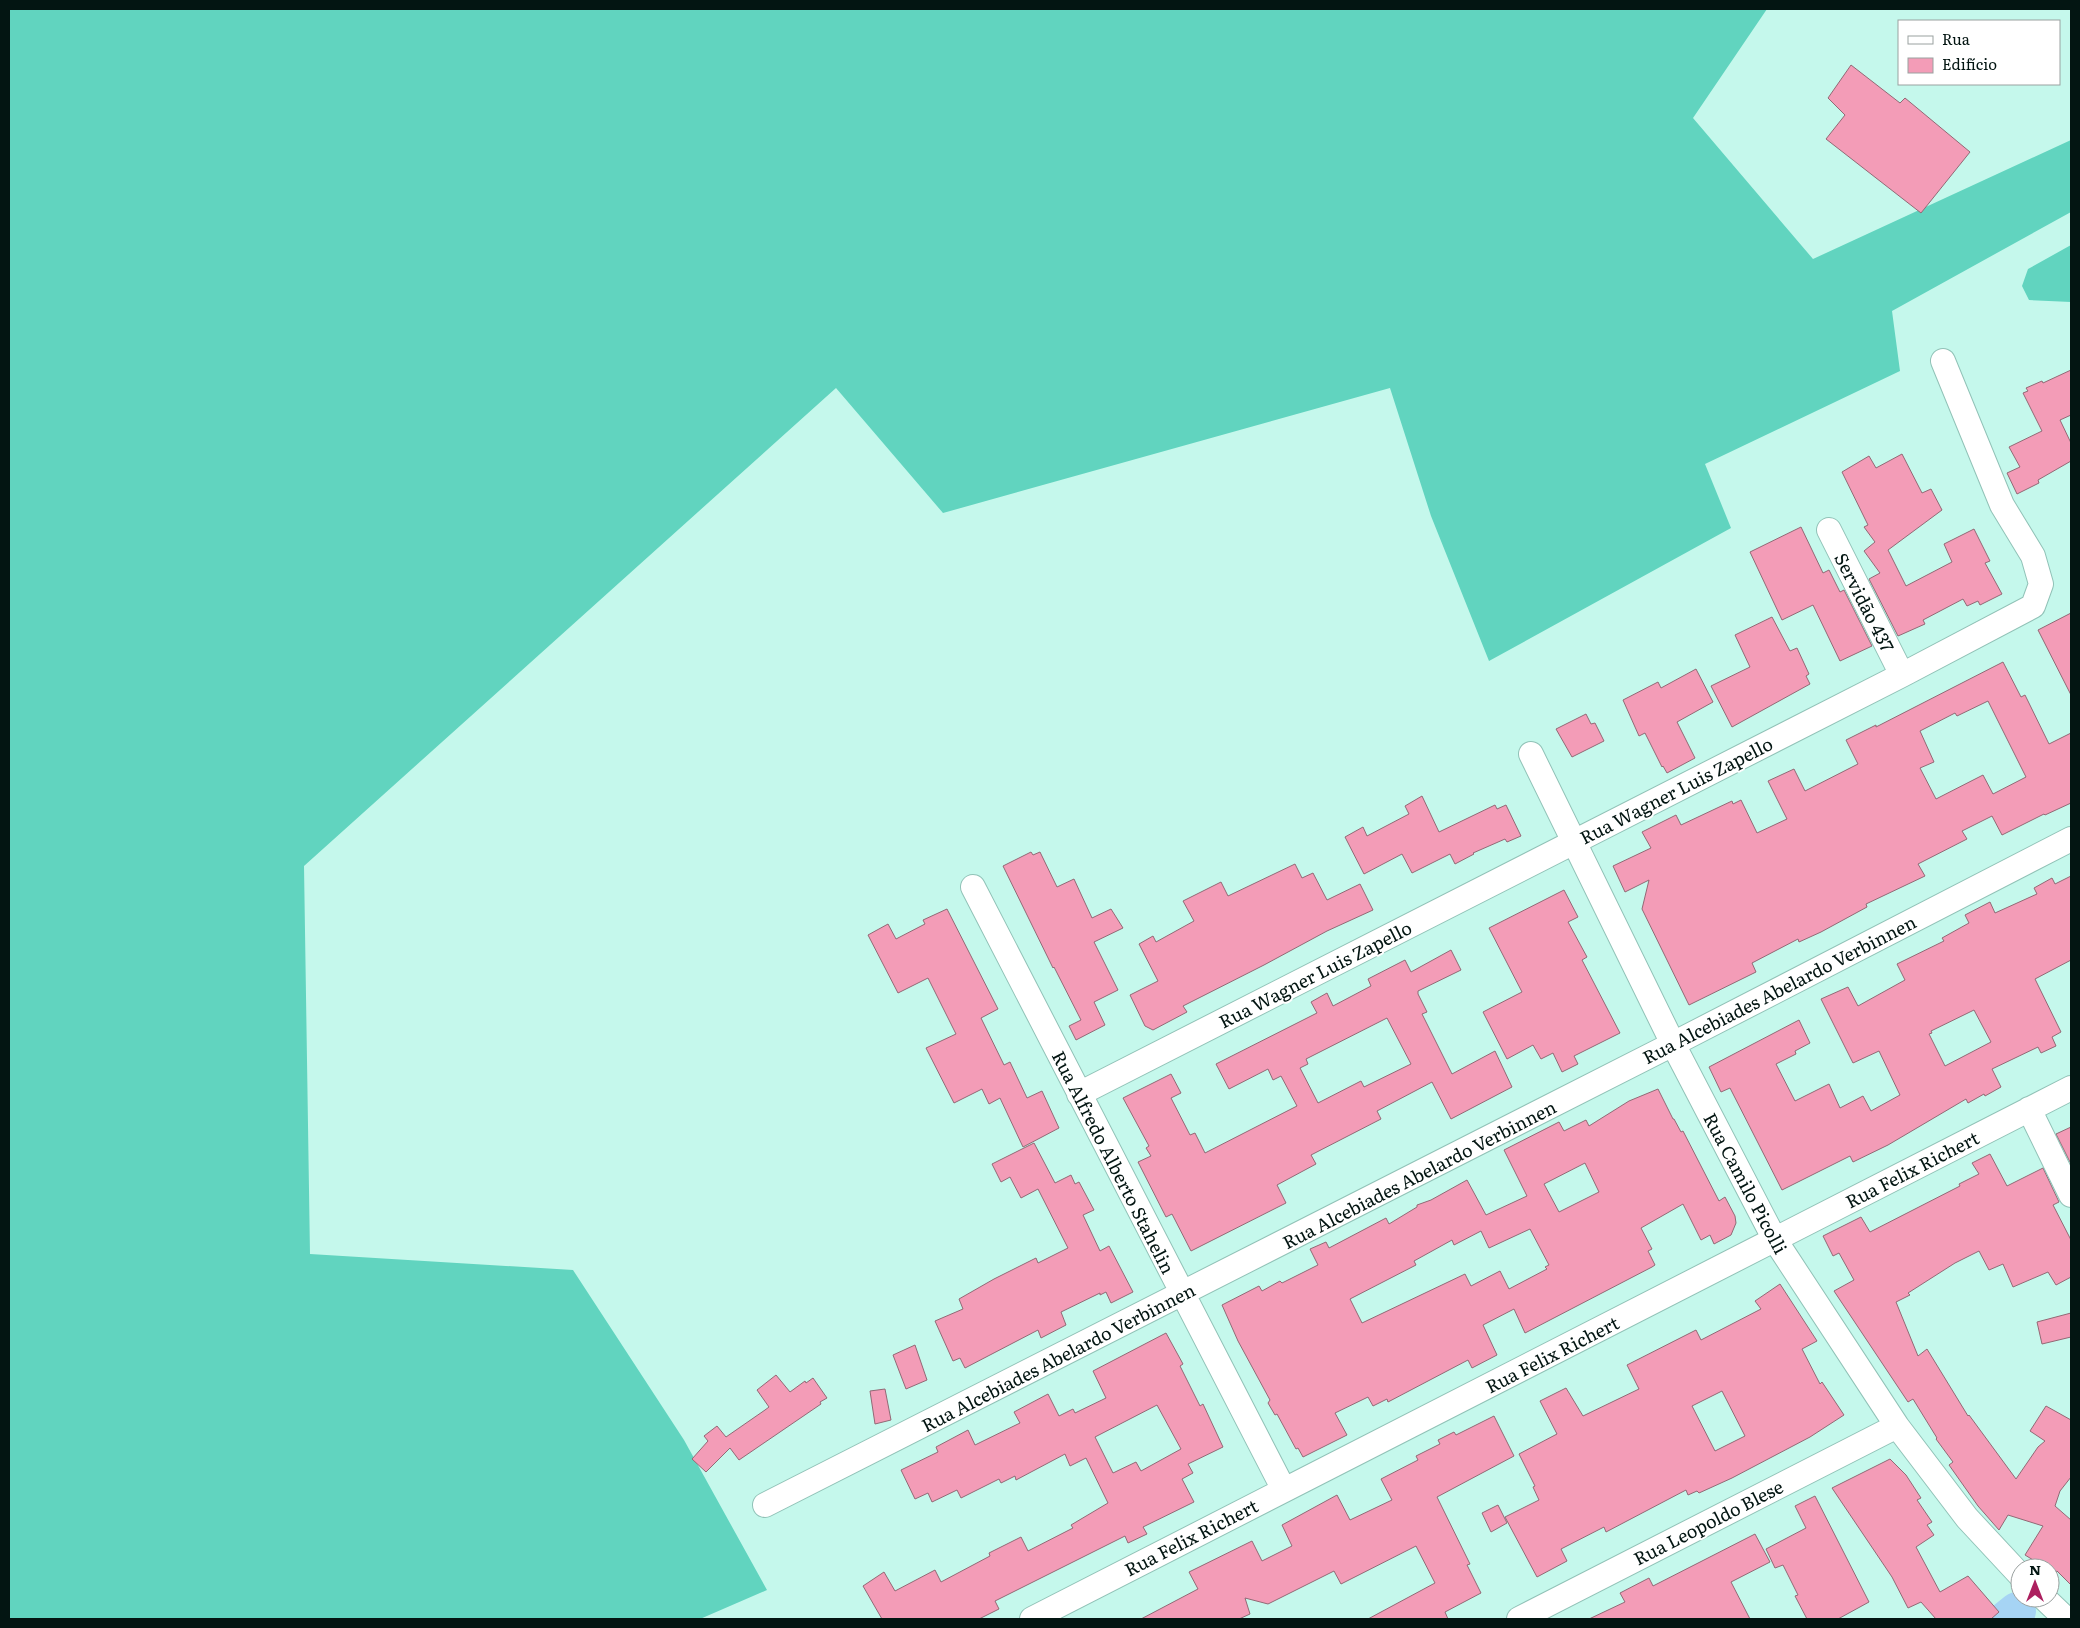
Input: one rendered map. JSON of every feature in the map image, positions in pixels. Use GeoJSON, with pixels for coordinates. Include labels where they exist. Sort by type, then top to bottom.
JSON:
{"type":"FeatureCollection","features":[{"type":"Feature","properties":{"kind":"street","name":"Rua Wagner Luis Zapello"},"geometry":{"type":"LineString","coordinates":[[1079,1094],[1902,675],[2033,606],[2041,584],[2033,556],[2002,505],[1943,361]]}},
{"type":"Feature","properties":{"kind":"street","name":"Servidão 437"},"geometry":{"type":"LineString","coordinates":[[1828,530],[1902,675]]}},
{"type":"Feature","properties":{"kind":"street","name":"Rua Camilo Picolli"},"geometry":{"type":"LineString","coordinates":[[1530,754],[1673,1044],[1775,1240],[1898,1426],[1967,1518],[2010,1564]]}},
{"type":"Feature","properties":{"kind":"street","name":"Rua Alcebiades Abelardo Verbinnen"},"geometry":{"type":"LineString","coordinates":[[765,1505],[1183,1294],[2071,839]]}},
{"type":"Feature","properties":{"kind":"street","name":"Rua Alfredo Alberto Stahelin"},"geometry":{"type":"LineString","coordinates":[[973,887],[1284,1490]]}},
{"type":"Feature","properties":{"kind":"street","name":"Rua Felix Richert"},"geometry":{"type":"LineString","coordinates":[[1032,1619],[2071,1088]]}},
{"type":"Feature","properties":{"kind":"street"},"geometry":{"type":"LineString","coordinates":[[2029,1109],[2071,1195]]}},
{"type":"Feature","properties":{"kind":"street","name":"Rua Leopoldo Blese"},"geometry":{"type":"LineString","coordinates":[[1519,1619],[1898,1426]]}},
{"type":"Feature","properties":{"kind":"street"},"geometry":{"type":"LineString","coordinates":[[2054,1608],[2066,1619]]}},
{"type":"Feature","properties":{"kind":"green space"},"geometry":{"type":"Polygon","coordinates":[[[9,9],[1767,9],[1693,118],[1813,259],[2071,140],[2071,212],[1892,311],[1900,371],[1705,464],[1731,528],[1489,661],[1431,516],[1390,388],[943,513],[836,388],[304,866],[310,1254],[573,1270],[684,1440],[767,1590],[700,1619],[9,1619],[9,9]]]}},
{"type":"Feature","properties":{"kind":"green space"},"geometry":{"type":"Polygon","coordinates":[[[2071,245],[2071,302],[2029,300],[2022,286],[2028,269],[2071,245]]]}},
{"type":"Feature","properties":{"kind":"building"},"geometry":{"type":"Polygon","coordinates":[[[1851,65],[1900,103],[1905,98],[1970,152],[1921,213],[1826,139],[1845,115],[1828,98],[1851,65]]]}},
{"type":"Feature","properties":{"kind":"building"},"geometry":{"type":"Polygon","coordinates":[[[2071,370],[2071,415],[2060,420],[2071,443],[2071,461],[2038,480],[2039,483],[2017,494],[2007,473],[2020,467],[2009,447],[2042,431],[2023,393],[2028,391],[2026,388],[2042,381],[2043,383],[2071,370]]]}},
{"type":"Feature","properties":{"kind":"building"},"geometry":{"type":"Polygon","coordinates":[[[1902,454],[1922,493],[1931,489],[1942,510],[1888,550],[1906,586],[1952,562],[1944,544],[1974,529],[1990,561],[1985,563],[2002,594],[1980,605],[1978,601],[1967,606],[1963,599],[1923,620],[1925,624],[1898,636],[1869,579],[1880,573],[1864,551],[1875,542],[1864,527],[1868,525],[1842,472],[1869,456],[1876,468],[1902,454]]]}},
{"type":"Feature","properties":{"kind":"building"},"geometry":{"type":"Polygon","coordinates":[[[1801,527],[1823,573],[1829,570],[1840,592],[1844,590],[1872,646],[1840,661],[1813,605],[1782,620],[1750,552],[1801,527]]]}},
{"type":"Feature","properties":{"kind":"building"},"geometry":{"type":"Polygon","coordinates":[[[2071,613],[2071,695],[2038,630],[2071,613]]]}},
{"type":"Feature","properties":{"kind":"building"},"geometry":{"type":"Polygon","coordinates":[[[1772,617],[1790,651],[1797,648],[1809,674],[1806,676],[1810,684],[1732,727],[1711,686],[1750,667],[1735,635],[1772,617]]]}},
{"type":"Feature","properties":{"kind":"building"},"geometry":{"type":"Polygon","coordinates":[[[2003,662],[2021,697],[2025,695],[2049,744],[2071,733],[2071,803],[2002,835],[1992,816],[1962,831],[1967,839],[1918,864],[1925,876],[1866,904],[1867,907],[1821,932],[1799,942],[1798,939],[1752,963],[1756,972],[1689,1005],[1642,909],[1649,880],[1625,892],[1613,866],[1651,848],[1642,832],[1676,815],[1681,825],[1732,801],[1733,804],[1741,800],[1757,833],[1787,819],[1768,781],[1794,769],[1805,791],[1858,764],[1846,740],[1876,725],[1876,727],[2003,662]],[[1988,701],[1957,716],[1955,713],[1920,731],[1934,762],[1920,768],[1936,799],[1983,775],[1993,794],[2026,777],[1988,701]]]}},
{"type":"Feature","properties":{"kind":"building"},"geometry":{"type":"Polygon","coordinates":[[[1696,669],[1713,702],[1677,722],[1695,758],[1667,773],[1645,733],[1639,736],[1623,700],[1658,682],[1661,688],[1696,669]]]}},
{"type":"Feature","properties":{"kind":"building"},"geometry":{"type":"Polygon","coordinates":[[[1586,714],[1591,724],[1595,723],[1604,741],[1572,757],[1556,729],[1586,714]]]}},
{"type":"Feature","properties":{"kind":"building"},"geometry":{"type":"Polygon","coordinates":[[[1422,796],[1439,832],[1495,805],[1497,809],[1506,805],[1521,836],[1507,842],[1505,839],[1473,853],[1455,864],[1450,854],[1412,873],[1402,854],[1364,874],[1345,837],[1363,827],[1367,836],[1409,814],[1405,806],[1422,796]]]}},
{"type":"Feature","properties":{"kind":"building"},"geometry":{"type":"Polygon","coordinates":[[[1031,852],[1033,855],[1040,852],[1057,887],[1074,879],[1092,918],[1111,909],[1123,928],[1094,942],[1118,990],[1094,1002],[1105,1025],[1076,1040],[1069,1026],[1081,1020],[1003,866],[1031,852]]]}},
{"type":"Feature","properties":{"kind":"building"},"geometry":{"type":"Polygon","coordinates":[[[1295,864],[1302,878],[1313,873],[1327,900],[1360,884],[1373,910],[1327,931],[1183,1006],[1187,1012],[1153,1030],[1145,1026],[1130,995],[1158,981],[1139,944],[1153,936],[1156,942],[1194,921],[1183,901],[1221,882],[1228,896],[1295,864]]]}},
{"type":"Feature","properties":{"kind":"building"},"geometry":{"type":"Polygon","coordinates":[[[2071,876],[2071,960],[2035,979],[2061,1032],[2052,1037],[2056,1046],[2041,1053],[2038,1047],[1992,1069],[2001,1087],[1985,1096],[1984,1094],[1968,1103],[1966,1099],[1888,1145],[1853,1162],[1850,1156],[1782,1190],[1730,1088],[1721,1092],[1709,1067],[1799,1020],[1810,1043],[1795,1051],[1796,1054],[1776,1064],[1795,1101],[1829,1084],[1840,1108],[1863,1096],[1871,1111],[1900,1095],[1879,1051],[1853,1063],[1821,999],[1848,987],[1858,1006],[1905,980],[1897,964],[1944,941],[1942,938],[1969,923],[1965,915],[1990,902],[1995,913],[2037,894],[2034,888],[2052,878],[2055,884],[2071,876]],[[1974,1010],[1931,1031],[1932,1033],[1929,1034],[1945,1066],[1991,1042],[1974,1010]]]}},
{"type":"Feature","properties":{"kind":"building"},"geometry":{"type":"Polygon","coordinates":[[[1564,890],[1578,917],[1568,922],[1587,957],[1582,960],[1620,1033],[1574,1056],[1578,1064],[1562,1072],[1553,1053],[1541,1059],[1533,1045],[1507,1059],[1483,1012],[1522,992],[1489,928],[1564,890]]]}},
{"type":"Feature","properties":{"kind":"building"},"geometry":{"type":"Polygon","coordinates":[[[947,909],[998,1009],[981,1018],[1004,1065],[1010,1062],[1027,1098],[1042,1091],[1059,1128],[1023,1147],[1000,1098],[989,1104],[982,1089],[954,1103],[926,1048],[956,1034],[928,978],[898,993],[868,935],[888,924],[896,939],[925,924],[923,920],[947,909]]]}},
{"type":"Feature","properties":{"kind":"building"},"geometry":{"type":"Polygon","coordinates":[[[1451,950],[1461,970],[1418,991],[1427,1012],[1422,1014],[1452,1074],[1495,1051],[1512,1087],[1451,1119],[1432,1082],[1377,1111],[1381,1119],[1311,1155],[1316,1164],[1277,1185],[1286,1203],[1191,1251],[1172,1214],[1166,1217],[1138,1162],[1151,1156],[1146,1148],[1149,1146],[1123,1098],[1171,1074],[1181,1093],[1171,1098],[1190,1135],[1195,1133],[1205,1153],[1297,1106],[1281,1076],[1273,1080],[1268,1069],[1229,1089],[1216,1064],[1317,1013],[1311,1002],[1327,993],[1333,1006],[1371,986],[1368,979],[1405,960],[1411,972],[1451,950]],[[1387,1018],[1306,1059],[1308,1064],[1300,1068],[1318,1103],[1361,1081],[1364,1087],[1411,1064],[1387,1018]]]}},
{"type":"Feature","properties":{"kind":"building"},"geometry":{"type":"Polygon","coordinates":[[[1658,1089],[1673,1119],[1681,1132],[1683,1131],[1719,1201],[1725,1197],[1735,1216],[1736,1223],[1731,1235],[1714,1244],[1710,1235],[1701,1240],[1683,1204],[1641,1228],[1652,1249],[1648,1251],[1655,1265],[1652,1267],[1525,1333],[1514,1309],[1483,1325],[1497,1355],[1472,1368],[1468,1360],[1388,1402],[1387,1399],[1373,1406],[1368,1397],[1335,1413],[1347,1435],[1303,1457],[1298,1448],[1296,1449],[1277,1414],[1275,1415],[1268,1403],[1270,1400],[1238,1341],[1222,1305],[1259,1286],[1262,1291],[1318,1265],[1310,1249],[1326,1242],[1329,1248],[1386,1218],[1389,1224],[1417,1207],[1417,1205],[1431,1200],[1467,1180],[1486,1215],[1527,1196],[1504,1150],[1559,1122],[1564,1131],[1586,1120],[1589,1126],[1629,1101],[1658,1089]],[[1585,1163],[1544,1184],[1559,1212],[1599,1192],[1585,1163]],[[1530,1229],[1489,1248],[1481,1231],[1454,1245],[1452,1240],[1414,1261],[1416,1265],[1350,1299],[1362,1323],[1465,1274],[1471,1286],[1500,1271],[1509,1289],[1547,1269],[1545,1267],[1549,1265],[1530,1229]]]}},
{"type":"Feature","properties":{"kind":"building"},"geometry":{"type":"Polygon","coordinates":[[[2071,1127],[2071,1164],[2056,1134],[2071,1127]]]}},
{"type":"Feature","properties":{"kind":"building"},"geometry":{"type":"Polygon","coordinates":[[[1034,1143],[1055,1183],[1071,1175],[1075,1184],[1079,1182],[1094,1210],[1083,1215],[1100,1251],[1109,1246],[1133,1292],[1111,1303],[1106,1292],[1100,1295],[1100,1293],[1061,1312],[1066,1325],[1041,1338],[1038,1330],[965,1368],[960,1358],[953,1361],[935,1321],[963,1309],[959,1299],[994,1279],[1036,1258],[1038,1263],[1068,1248],[1038,1189],[1021,1198],[1010,1177],[1001,1182],[992,1164],[1034,1143]]]}},
{"type":"Feature","properties":{"kind":"building"},"geometry":{"type":"Polygon","coordinates":[[[1990,1154],[2007,1186],[2043,1168],[2059,1202],[2053,1205],[2071,1240],[2071,1277],[2056,1285],[2048,1272],[2013,1287],[2003,1264],[1989,1270],[1979,1251],[1955,1263],[1908,1293],[1910,1295],[1896,1302],[1918,1356],[1927,1349],[1968,1416],[2016,1479],[2038,1447],[2045,1441],[2030,1431],[2046,1406],[2071,1420],[2071,1477],[2060,1491],[2055,1506],[2071,1520],[2071,1585],[2060,1574],[2060,1558],[2030,1558],[2025,1555],[2043,1526],[2008,1515],[1999,1530],[1978,1506],[1949,1465],[1953,1462],[1936,1439],[1913,1399],[1908,1402],[1834,1291],[1854,1280],[1839,1253],[1833,1256],[1823,1236],[1861,1217],[1870,1232],[1960,1186],[1959,1184],[1979,1174],[1972,1163],[1990,1154]]]}},
{"type":"Feature","properties":{"kind":"building"},"geometry":{"type":"Polygon","coordinates":[[[1780,1284],[1817,1341],[1802,1349],[1820,1384],[1822,1382],[1844,1415],[1810,1437],[1732,1478],[1699,1493],[1697,1491],[1688,1495],[1686,1490],[1606,1532],[1604,1527],[1561,1549],[1567,1561],[1537,1577],[1505,1517],[1539,1500],[1533,1487],[1535,1486],[1519,1454],[1557,1434],[1540,1401],[1566,1388],[1583,1416],[1639,1389],[1627,1365],[1696,1330],[1701,1340],[1761,1309],[1755,1301],[1780,1284]],[[1722,1391],[1692,1406],[1715,1451],[1745,1436],[1722,1391]]]}},
{"type":"Feature","properties":{"kind":"building"},"geometry":{"type":"Polygon","coordinates":[[[2071,1313],[2071,1337],[2042,1344],[2037,1322],[2071,1313]]]}},
{"type":"Feature","properties":{"kind":"building"},"geometry":{"type":"Polygon","coordinates":[[[1166,1333],[1183,1364],[1180,1366],[1200,1406],[1203,1404],[1223,1447],[1188,1464],[1193,1473],[1182,1479],[1194,1502],[1143,1527],[1147,1534],[1128,1543],[1125,1536],[995,1601],[999,1609],[979,1619],[882,1619],[863,1586],[884,1572],[895,1591],[935,1570],[941,1582],[990,1556],[989,1553],[1021,1537],[1028,1551],[1073,1528],[1071,1525],[1108,1503],[1086,1458],[1070,1466],[1065,1454],[1016,1480],[1015,1476],[1001,1483],[999,1479],[961,1498],[957,1490],[932,1502],[928,1493],[915,1499],[901,1470],[938,1452],[936,1447],[968,1430],[975,1445],[1020,1423],[1014,1412],[1048,1394],[1059,1416],[1073,1409],[1075,1413],[1106,1398],[1093,1371],[1166,1333]],[[1157,1405],[1095,1437],[1113,1473],[1136,1462],[1141,1471],[1181,1449],[1157,1405]]]}},
{"type":"Feature","properties":{"kind":"building"},"geometry":{"type":"Polygon","coordinates":[[[915,1345],[927,1380],[906,1389],[893,1355],[915,1345]]]}},
{"type":"Feature","properties":{"kind":"building"},"geometry":{"type":"Polygon","coordinates":[[[776,1375],[790,1392],[805,1381],[806,1383],[813,1378],[827,1398],[739,1460],[730,1448],[706,1472],[692,1459],[708,1441],[704,1436],[717,1426],[726,1437],[769,1407],[757,1390],[776,1375]]]}},
{"type":"Feature","properties":{"kind":"building"},"geometry":{"type":"Polygon","coordinates":[[[885,1389],[891,1420],[875,1424],[870,1391],[885,1389]]]}},
{"type":"Feature","properties":{"kind":"building"},"geometry":{"type":"Polygon","coordinates":[[[1494,1416],[1514,1456],[1437,1497],[1470,1564],[1467,1565],[1481,1593],[1445,1612],[1448,1619],[1368,1619],[1435,1583],[1416,1546],[1341,1584],[1334,1571],[1268,1604],[1245,1598],[1250,1614],[1239,1619],[1141,1619],[1198,1589],[1189,1572],[1252,1541],[1262,1561],[1292,1546],[1282,1525],[1337,1495],[1350,1520],[1392,1500],[1381,1479],[1418,1460],[1416,1456],[1440,1444],[1438,1440],[1454,1432],[1456,1435],[1494,1416]]]}},
{"type":"Feature","properties":{"kind":"building"},"geometry":{"type":"Polygon","coordinates":[[[1890,1459],[1906,1475],[1921,1498],[1917,1500],[1932,1522],[1927,1525],[1934,1535],[1916,1547],[1940,1592],[1968,1576],[1999,1612],[1991,1619],[1936,1619],[1921,1602],[1908,1608],[1892,1577],[1832,1488],[1890,1459]]]}},
{"type":"Feature","properties":{"kind":"building"},"geometry":{"type":"Polygon","coordinates":[[[1815,1496],[1869,1602],[1838,1619],[1807,1619],[1795,1596],[1798,1595],[1783,1565],[1775,1568],[1766,1549],[1806,1528],[1795,1506],[1815,1496]]]}},
{"type":"Feature","properties":{"kind":"building"},"geometry":{"type":"Polygon","coordinates":[[[1498,1505],[1507,1523],[1491,1532],[1482,1513],[1498,1505]]]}},
{"type":"Feature","properties":{"kind":"building"},"geometry":{"type":"Polygon","coordinates":[[[1755,1534],[1770,1562],[1731,1582],[1750,1619],[1589,1619],[1625,1602],[1620,1593],[1649,1578],[1653,1586],[1755,1534]]]}},
{"type":"Feature","properties":{"kind":"waterway"},"geometry":{"type":"LineString","coordinates":[[2007,1619],[2017,1611]]}}]}
